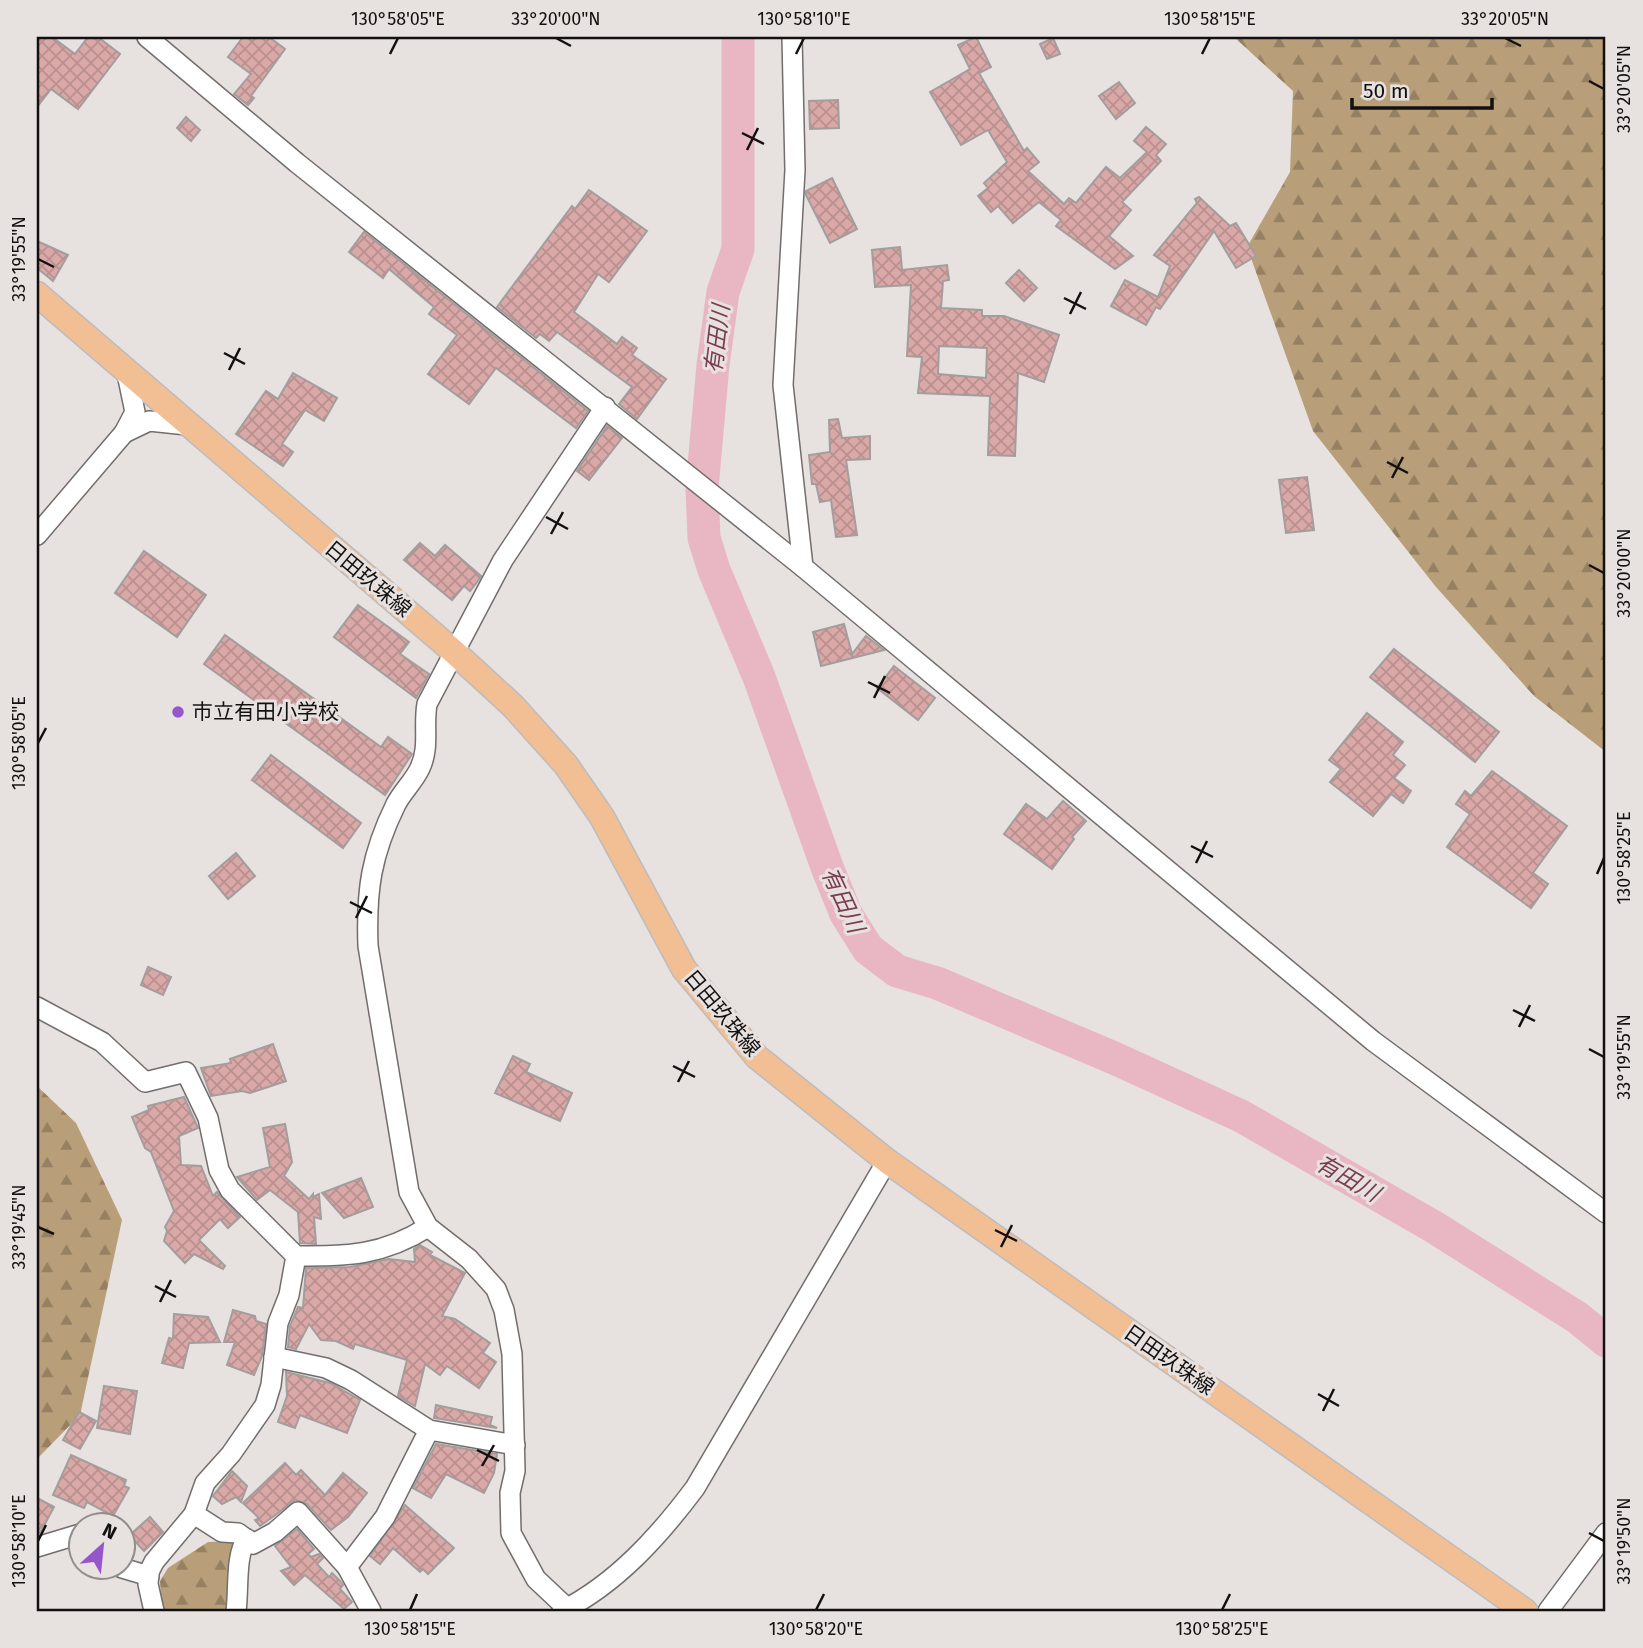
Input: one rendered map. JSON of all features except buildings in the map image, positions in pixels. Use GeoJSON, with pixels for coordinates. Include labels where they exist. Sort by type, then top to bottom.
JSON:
{"type":"FeatureCollection","features":[{"type":"Feature","properties":{"kind":"main road","name":"日田玖珠線"},"geometry":{"type":"LineString","coordinates":[[37,294],[127,374],[453,650],[513,706],[566,765],[602,817],[684,969],[757,1057],[887,1161],[1525,1611]]}},
{"type":"Feature","properties":{"kind":"street"},"geometry":{"type":"LineString","coordinates":[[147,37],[297,163],[797,562],[1373,1041],[1606,1213]]}},
{"type":"Feature","properties":{"kind":"street"},"geometry":{"type":"LineString","coordinates":[[792,37],[795,170],[783,385],[797,562]]}},
{"type":"Feature","properties":{"kind":"street"},"geometry":{"type":"LineString","coordinates":[[37,535],[124,433],[135,412],[127,374]]}},
{"type":"Feature","properties":{"kind":"street"},"geometry":{"type":"LineString","coordinates":[[605,407],[503,560],[453,650],[427,704],[423,722],[427,746],[420,768],[393,812],[368,882],[368,946],[413,1201],[428,1227],[469,1259],[496,1289],[504,1310],[512,1354],[515,1445],[515,1471],[509,1514],[512,1533],[536,1579],[566,1610],[636,1557],[665,1528],[695,1488],[887,1161]]}},
{"type":"Feature","properties":{"kind":"street"},"geometry":{"type":"LineString","coordinates":[[124,433],[149,421],[187,425]]}},
{"type":"Feature","properties":{"kind":"street"},"geometry":{"type":"LineString","coordinates":[[37,1007],[102,1042],[145,1082],[186,1072],[208,1118],[219,1170],[230,1190],[296,1256],[374,1252],[401,1244],[428,1227]]}},
{"type":"Feature","properties":{"kind":"street"},"geometry":{"type":"LineString","coordinates":[[155,1611],[149,1576],[160,1553],[194,1514],[205,1483],[232,1454],[265,1405],[278,1323],[289,1295],[296,1256]]}},
{"type":"Feature","properties":{"kind":"street"},"geometry":{"type":"LineString","coordinates":[[274,1357],[326,1368],[429,1430],[515,1445]]}},
{"type":"Feature","properties":{"kind":"street"},"geometry":{"type":"LineString","coordinates":[[347,1567],[385,1517],[429,1430]]}},
{"type":"Feature","properties":{"kind":"street"},"geometry":{"type":"LineString","coordinates":[[194,1514],[222,1532],[238,1533],[253,1544],[275,1532],[298,1512],[347,1567],[372,1611]]}},
{"type":"Feature","properties":{"kind":"street"},"geometry":{"type":"LineString","coordinates":[[1548,1611],[1606,1533]]}},
{"type":"Feature","properties":{"kind":"street"},"geometry":{"type":"LineString","coordinates":[[37,1547],[66,1538]]}},
{"type":"Feature","properties":{"kind":"street"},"geometry":{"type":"LineString","coordinates":[[236,1611],[240,1587],[240,1548],[247,1539]]}},
{"type":"Feature","properties":{"kind":"street"},"geometry":{"type":"LineString","coordinates":[[136,1572],[149,1576]]}},
{"type":"Feature","properties":{"kind":"green space"},"geometry":{"type":"Polygon","coordinates":[[[1234,37],[1606,37],[1606,752],[1534,696],[1436,587],[1313,431],[1247,247],[1290,172],[1293,91],[1234,37]]]}},
{"type":"Feature","properties":{"kind":"green space"},"geometry":{"type":"Polygon","coordinates":[[[37,1086],[76,1123],[122,1220],[80,1415],[37,1459],[37,1086]]]}},
{"type":"Feature","properties":{"kind":"green space"},"geometry":{"type":"Polygon","coordinates":[[[235,1541],[232,1611],[162,1611],[160,1581],[168,1568],[208,1542],[235,1541]]]}},
{"type":"Feature","properties":{"kind":"waterway","name":"有田川"},"geometry":{"type":"LineString","coordinates":[[738,37],[738,249],[723,292],[713,365],[702,488],[704,538],[714,570],[759,677],[827,867],[846,914],[868,949],[897,971],[937,983],[1114,1058],[1241,1116],[1434,1227],[1578,1318],[1606,1341]]}},
{"type":"Feature","properties":{"kind":"place","name":"市立有田小学校"},"geometry":{"type":"Point","coordinates":[178,712]}}]}
